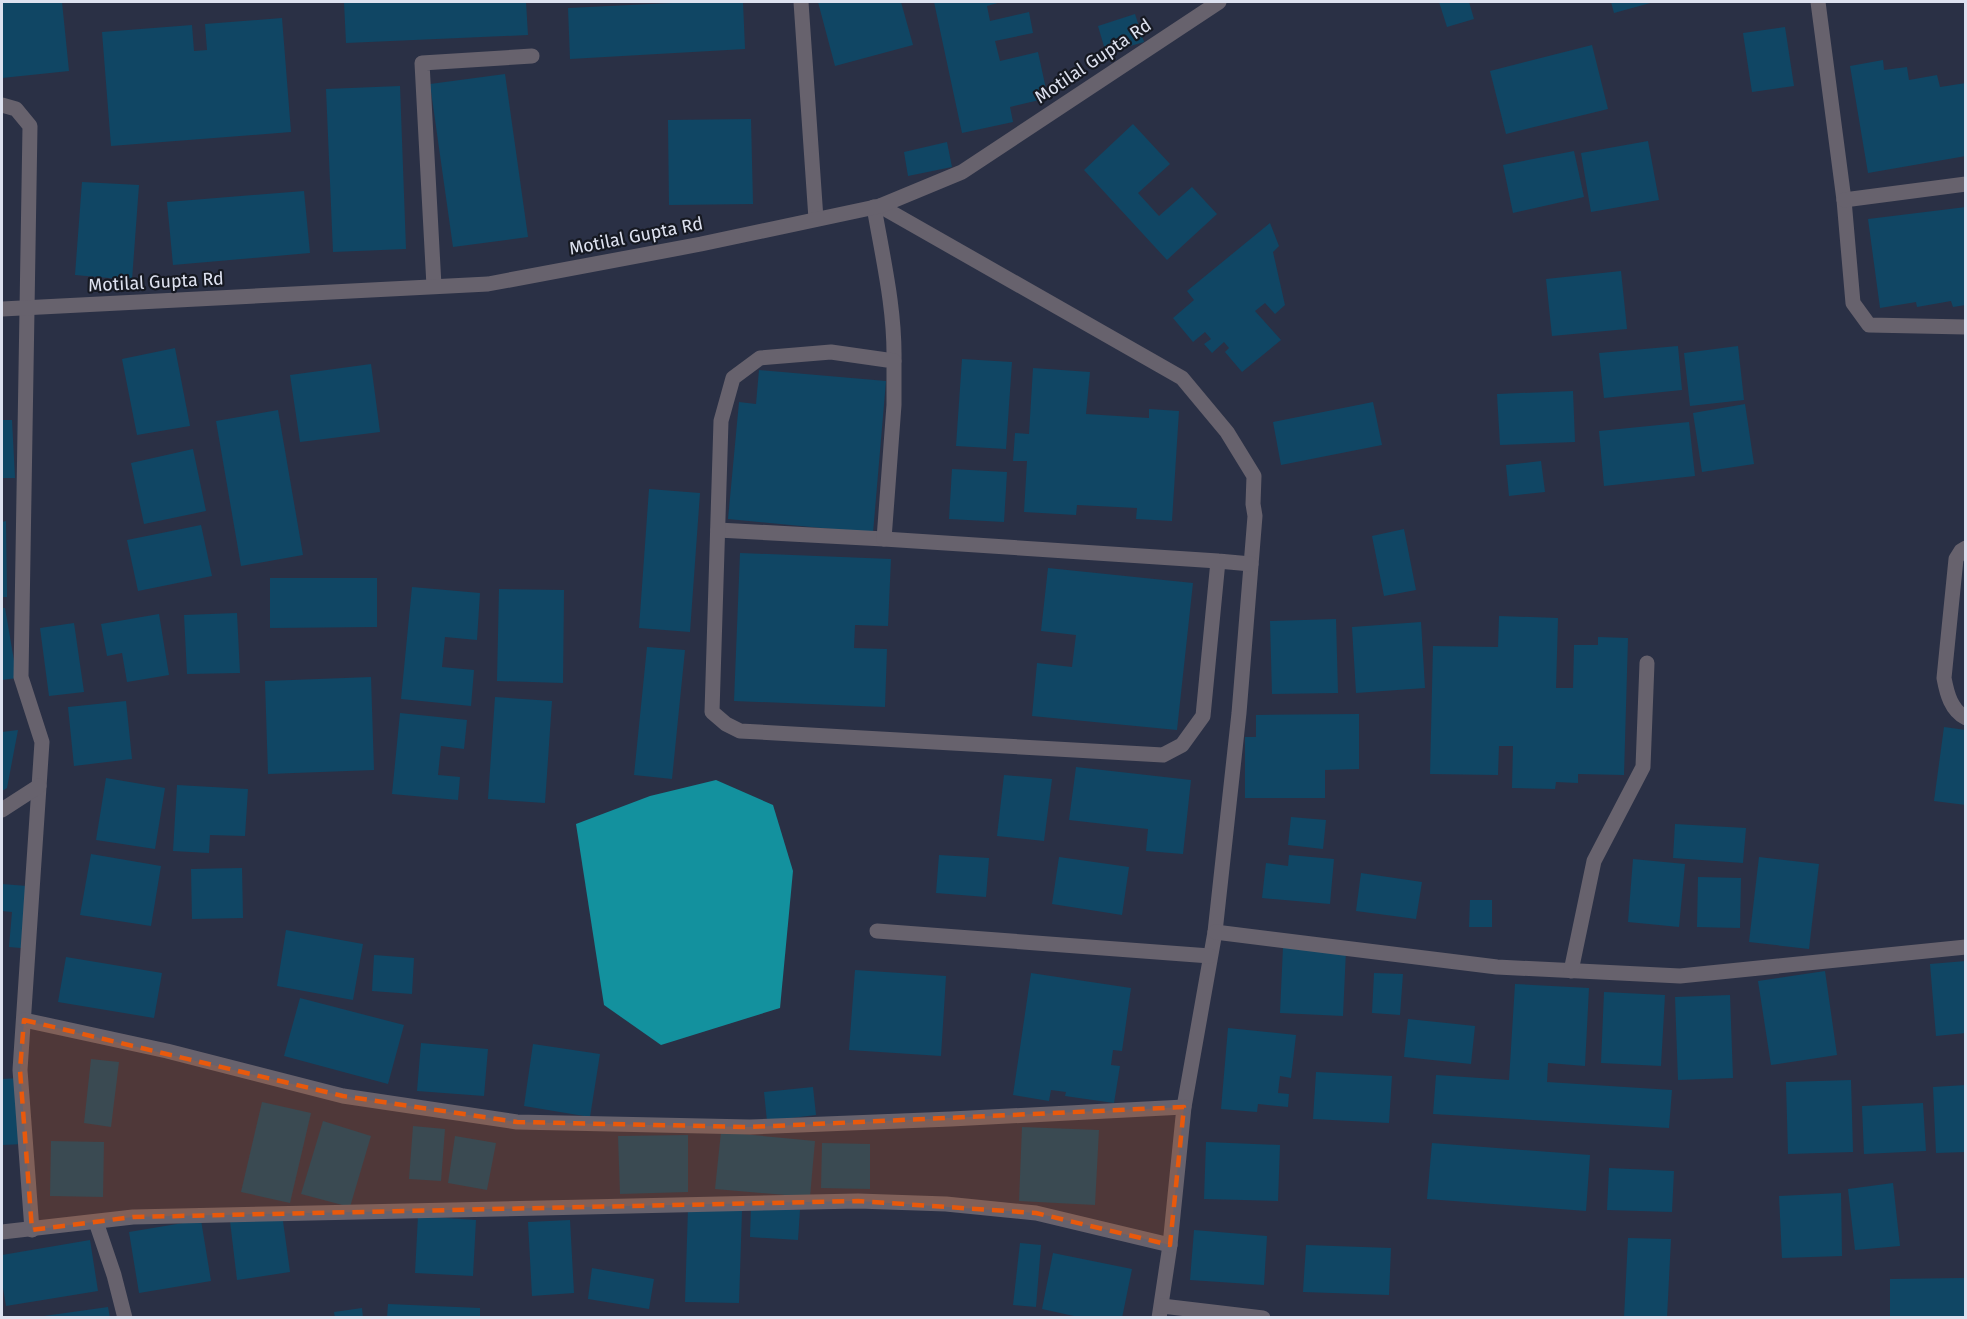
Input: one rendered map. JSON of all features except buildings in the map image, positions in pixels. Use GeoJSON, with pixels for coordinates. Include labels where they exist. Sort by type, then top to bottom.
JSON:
{"type":"FeatureCollection","features":[{"type":"Feature","properties":{"kind":"street"},"geometry":{"type":"LineString","coordinates":[[801,2],[816,219]]}},
{"type":"Feature","properties":{"kind":"street","name":"Motilal Gupta Rd"},"geometry":{"type":"LineString","coordinates":[[2,309],[488,284],[701,244],[877,207],[962,172],[1219,2]]}},
{"type":"Feature","properties":{"kind":"street"},"geometry":{"type":"LineString","coordinates":[[1818,2],[1844,200],[1853,303],[1869,325],[1965,327]]}},
{"type":"Feature","properties":{"kind":"street"},"geometry":{"type":"LineString","coordinates":[[434,286],[422,63],[532,56]]}},
{"type":"Feature","properties":{"kind":"street"},"geometry":{"type":"LineString","coordinates":[[2,105],[16,109],[30,126],[21,677],[42,742],[20,1070],[32,1230]]}},
{"type":"Feature","properties":{"kind":"street"},"geometry":{"type":"LineString","coordinates":[[1844,200],[1965,184]]}},
{"type":"Feature","properties":{"kind":"street"},"geometry":{"type":"LineString","coordinates":[[877,207],[895,333],[894,405],[885,539]]}},
{"type":"Feature","properties":{"kind":"street"},"geometry":{"type":"LineString","coordinates":[[877,207],[1182,378],[1227,432],[1254,476],[1255,516],[1239,713],[1215,933],[1184,1107],[1170,1245],[1160,1312],[1263,1317]]}},
{"type":"Feature","properties":{"kind":"street"},"geometry":{"type":"LineString","coordinates":[[894,361],[831,352],[760,358],[733,378],[721,421],[712,712],[726,724],[740,731],[1163,755],[1182,745],[1203,717],[1218,561]]}},
{"type":"Feature","properties":{"kind":"street"},"geometry":{"type":"LineString","coordinates":[[718,530],[1251,564]]}},
{"type":"Feature","properties":{"kind":"street"},"geometry":{"type":"LineString","coordinates":[[1965,548],[1956,559],[1944,678],[1948,695],[1957,713],[1965,718]]}},
{"type":"Feature","properties":{"kind":"street"},"geometry":{"type":"LineString","coordinates":[[1571,970],[1594,861],[1643,767],[1647,663]]}},
{"type":"Feature","properties":{"kind":"street"},"geometry":{"type":"LineString","coordinates":[[2,810],[39,786]]}},
{"type":"Feature","properties":{"kind":"street"},"geometry":{"type":"LineString","coordinates":[[877,931],[1210,956]]}},
{"type":"Feature","properties":{"kind":"street"},"geometry":{"type":"LineString","coordinates":[[1215,933],[1497,967],[1680,976],[1965,947]]}},
{"type":"Feature","properties":{"kind":"street"},"geometry":{"type":"LineString","coordinates":[[24,1020],[167,1051],[343,1096],[517,1122],[750,1127],[1184,1107]]}},
{"type":"Feature","properties":{"kind":"street"},"geometry":{"type":"LineString","coordinates":[[2,1232],[133,1217],[858,1201],[946,1204],[1036,1214],[1170,1245]]}},
{"type":"Feature","properties":{"kind":"street"},"geometry":{"type":"LineString","coordinates":[[96,1221],[114,1275],[124,1317]]}},
{"type":"Feature","properties":{"kind":"highlighted area"},"geometry":{"type":"Polygon","coordinates":[[[24,1020],[343,1096],[517,1122],[750,1127],[1184,1107],[1170,1245],[1036,1213],[858,1201],[133,1217],[32,1230],[20,1070],[24,1020]]]}},
{"type":"Feature","properties":{"kind":"shaded area"},"geometry":{"type":"Polygon","coordinates":[[[716,780],[773,805],[793,871],[780,1008],[661,1045],[604,1005],[576,824],[650,796],[716,780]]]}}]}
